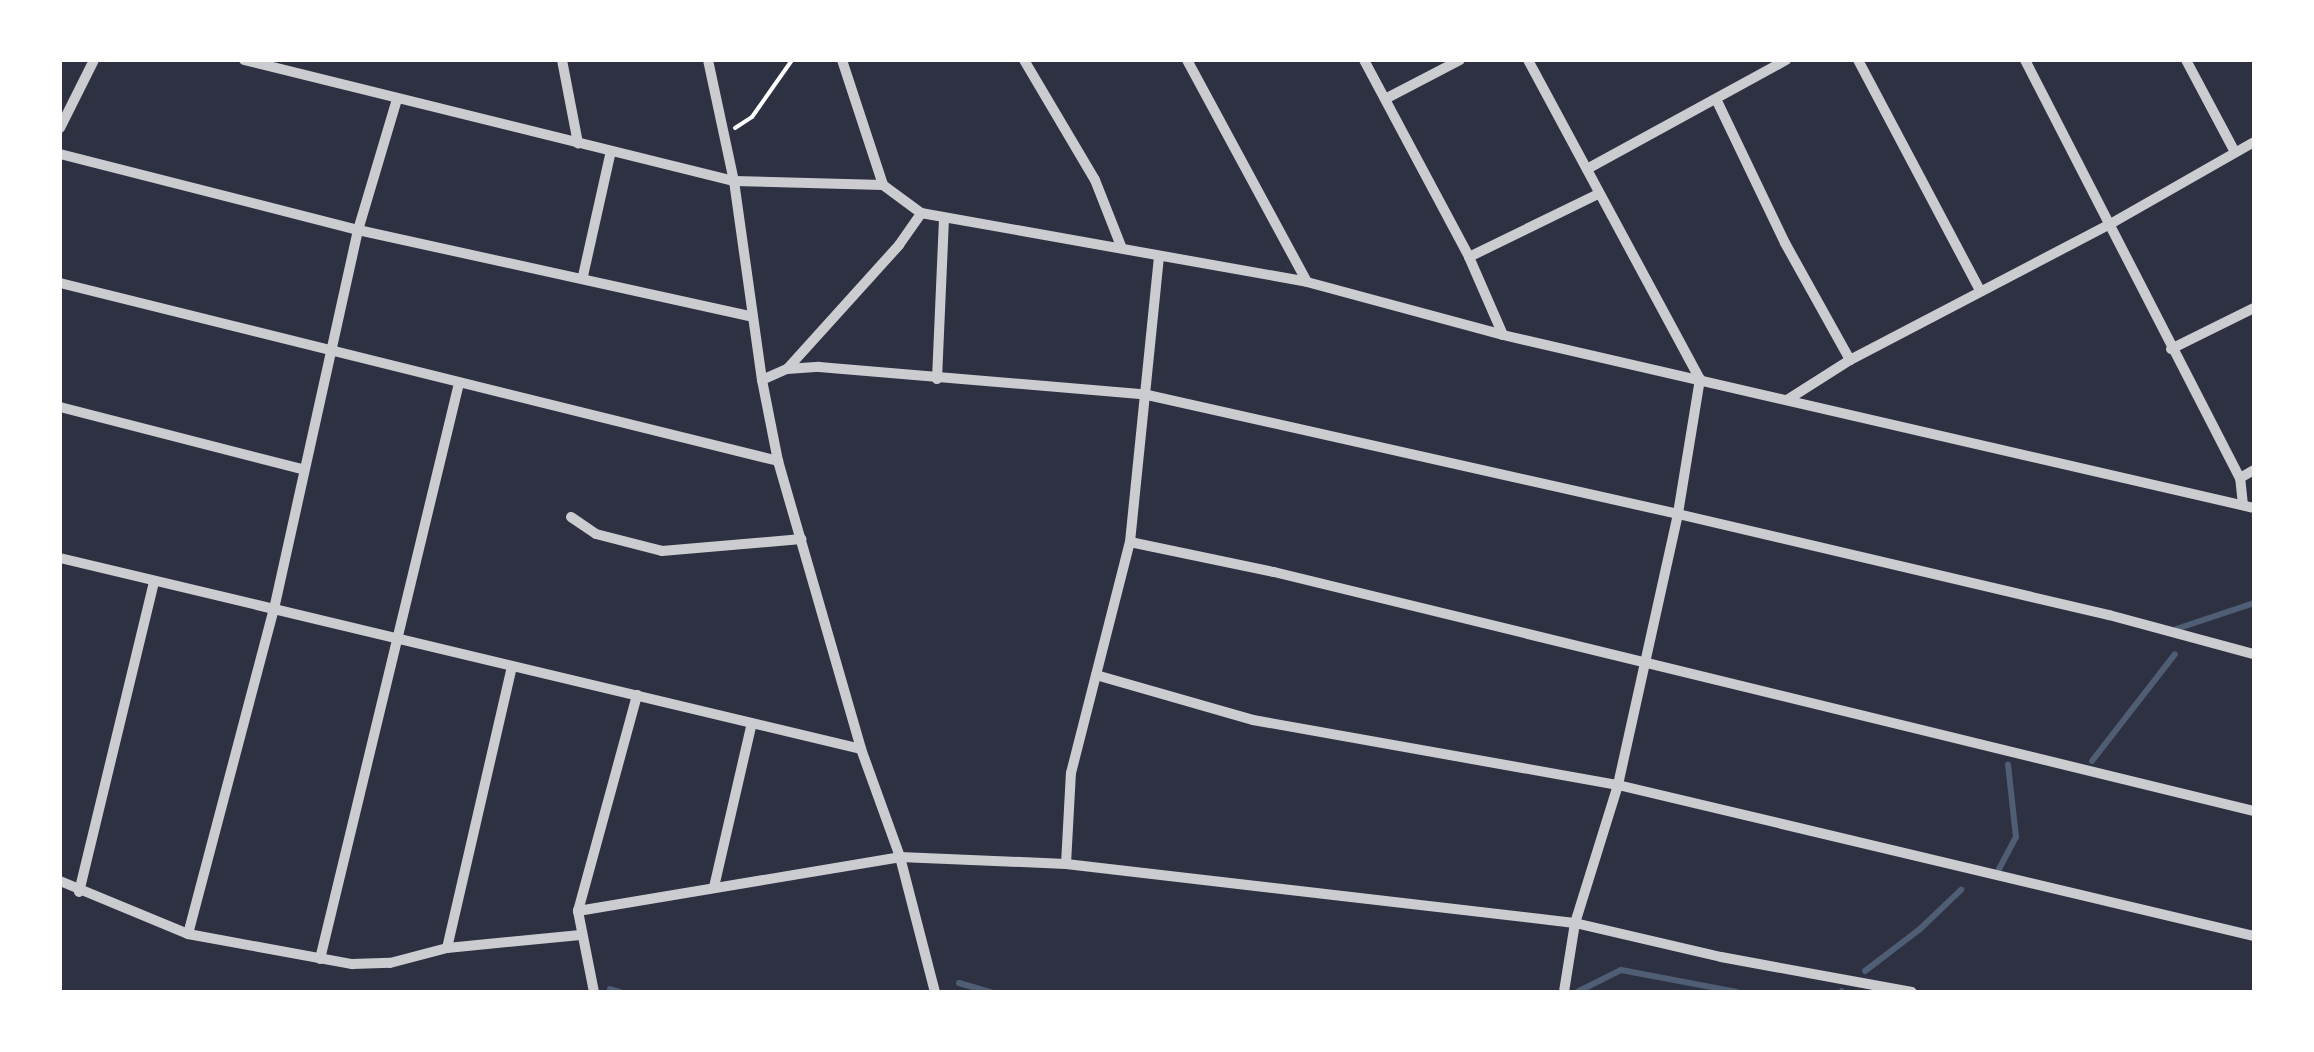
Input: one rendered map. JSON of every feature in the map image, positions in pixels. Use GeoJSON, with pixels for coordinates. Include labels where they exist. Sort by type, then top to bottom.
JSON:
{"type":"FeatureCollection","features":[{"type":"Feature","properties":{"kind":"street"},"geometry":{"type":"LineString","coordinates":[[60,128],[94,60]]}},
{"type":"Feature","properties":{"kind":"street"},"geometry":{"type":"LineString","coordinates":[[244,60],[734,180],[883,185]]}},
{"type":"Feature","properties":{"kind":"street"},"geometry":{"type":"LineString","coordinates":[[562,60],[578,143]]}},
{"type":"Feature","properties":{"kind":"street"},"geometry":{"type":"LineString","coordinates":[[708,60],[734,180],[762,380],[778,461],[861,749],[900,857],[935,992]]}},
{"type":"Feature","properties":{"kind":"street"},"geometry":{"type":"LineString","coordinates":[[842,60],[883,185],[921,214],[1121,246],[1307,282],[1504,335],[2248,506],[2240,478],[2171,349],[2112,223],[2024,60]]}},
{"type":"Feature","properties":{"kind":"street"},"geometry":{"type":"LineString","coordinates":[[1024,60],[1094,180],[1121,246]]}},
{"type":"Feature","properties":{"kind":"street"},"geometry":{"type":"LineString","coordinates":[[1187,60],[1307,282]]}},
{"type":"Feature","properties":{"kind":"street"},"geometry":{"type":"LineString","coordinates":[[1364,60],[1469,257],[1504,335]]}},
{"type":"Feature","properties":{"kind":"street"},"geometry":{"type":"LineString","coordinates":[[1386,98],[1460,60]]}},
{"type":"Feature","properties":{"kind":"street"},"geometry":{"type":"LineString","coordinates":[[1528,60],[1700,379],[1678,514],[1618,785],[1575,923],[1564,992]]}},
{"type":"Feature","properties":{"kind":"street"},"geometry":{"type":"LineString","coordinates":[[1586,169],[1718,101],[1786,60]]}},
{"type":"Feature","properties":{"kind":"street"},"geometry":{"type":"LineString","coordinates":[[1858,60],[1979,289]]}},
{"type":"Feature","properties":{"kind":"street"},"geometry":{"type":"LineString","coordinates":[[2186,60],[2235,152]]}},
{"type":"Feature","properties":{"kind":"street"},"geometry":{"type":"LineString","coordinates":[[188,934],[274,609],[301,470],[358,230],[397,99]]}},
{"type":"Feature","properties":{"kind":"street"},"geometry":{"type":"LineString","coordinates":[[1718,101],[1785,244],[1850,360]]}},
{"type":"Feature","properties":{"kind":"street"},"geometry":{"type":"LineString","coordinates":[[1788,400],[1850,360],[1979,289],[2112,223],[2254,142]]}},
{"type":"Feature","properties":{"kind":"street"},"geometry":{"type":"LineString","coordinates":[[583,276],[611,151]]}},
{"type":"Feature","properties":{"kind":"street"},"geometry":{"type":"LineString","coordinates":[[60,154],[358,230],[583,276],[754,317]]}},
{"type":"Feature","properties":{"kind":"street"},"geometry":{"type":"LineString","coordinates":[[1469,257],[1598,194]]}},
{"type":"Feature","properties":{"kind":"street"},"geometry":{"type":"LineString","coordinates":[[762,380],[787,368],[899,245],[921,214]]}},
{"type":"Feature","properties":{"kind":"street"},"geometry":{"type":"LineString","coordinates":[[938,378],[944,218]]}},
{"type":"Feature","properties":{"kind":"street"},"geometry":{"type":"LineString","coordinates":[[1066,864],[1071,773],[1130,542],[1159,256]]}},
{"type":"Feature","properties":{"kind":"street"},"geometry":{"type":"LineString","coordinates":[[60,283],[778,461]]}},
{"type":"Feature","properties":{"kind":"street"},"geometry":{"type":"LineString","coordinates":[[2171,349],[2254,308]]}},
{"type":"Feature","properties":{"kind":"street"},"geometry":{"type":"LineString","coordinates":[[787,368],[819,366],[1143,394],[1678,514],[2109,615],[2254,654]]}},
{"type":"Feature","properties":{"kind":"street"},"geometry":{"type":"LineString","coordinates":[[320,959],[459,383]]}},
{"type":"Feature","properties":{"kind":"street"},"geometry":{"type":"LineString","coordinates":[[60,407],[301,470]]}},
{"type":"Feature","properties":{"kind":"street"},"geometry":{"type":"LineString","coordinates":[[2240,478],[2254,470]]}},
{"type":"Feature","properties":{"kind":"street"},"geometry":{"type":"LineString","coordinates":[[571,517],[596,534],[662,551],[801,539]]}},
{"type":"Feature","properties":{"kind":"street"},"geometry":{"type":"LineString","coordinates":[[1130,542],[2254,811]]}},
{"type":"Feature","properties":{"kind":"street"},"geometry":{"type":"LineString","coordinates":[[60,558],[861,749]]}},
{"type":"Feature","properties":{"kind":"street"},"geometry":{"type":"LineString","coordinates":[[79,892],[154,581]]}},
{"type":"Feature","properties":{"kind":"street"},"geometry":{"type":"LineString","coordinates":[[447,948],[512,666]]}},
{"type":"Feature","properties":{"kind":"street"},"geometry":{"type":"LineString","coordinates":[[1096,675],[1253,720],[1618,785],[2254,936]]}},
{"type":"Feature","properties":{"kind":"street"},"geometry":{"type":"LineString","coordinates":[[594,992],[578,911],[637,695]]}},
{"type":"Feature","properties":{"kind":"street"},"geometry":{"type":"LineString","coordinates":[[714,886],[752,723]]}},
{"type":"Feature","properties":{"kind":"street"},"geometry":{"type":"LineString","coordinates":[[578,911],[900,857],[1066,864],[1575,923],[1720,957],[1912,992]]}},
{"type":"Feature","properties":{"kind":"street"},"geometry":{"type":"LineString","coordinates":[[60,881],[188,934],[352,964],[390,962],[447,948],[580,936]]}},
{"type":"Feature","properties":{"kind":"path"},"geometry":{"type":"LineString","coordinates":[[724,136],[752,117],[792,60]]}},
{"type":"Feature","properties":{"kind":"waterway"},"geometry":{"type":"LineString","coordinates":[[2176,629],[2254,603]]}},
{"type":"Feature","properties":{"kind":"waterway"},"geometry":{"type":"LineString","coordinates":[[2092,761],[2175,654]]}},
{"type":"Feature","properties":{"kind":"waterway"},"geometry":{"type":"LineString","coordinates":[[1999,869],[2016,837],[2008,764]]}},
{"type":"Feature","properties":{"kind":"waterway"},"geometry":{"type":"LineString","coordinates":[[1865,971],[1920,929],[1961,890]]}},
{"type":"Feature","properties":{"kind":"waterway"},"geometry":{"type":"LineString","coordinates":[[1579,991],[1621,970],[1737,992]]}},
{"type":"Feature","properties":{"kind":"waterway"},"geometry":{"type":"LineString","coordinates":[[959,983],[991,992]]}},
{"type":"Feature","properties":{"kind":"waterway"},"geometry":{"type":"LineString","coordinates":[[610,989],[620,992]]}}]}
